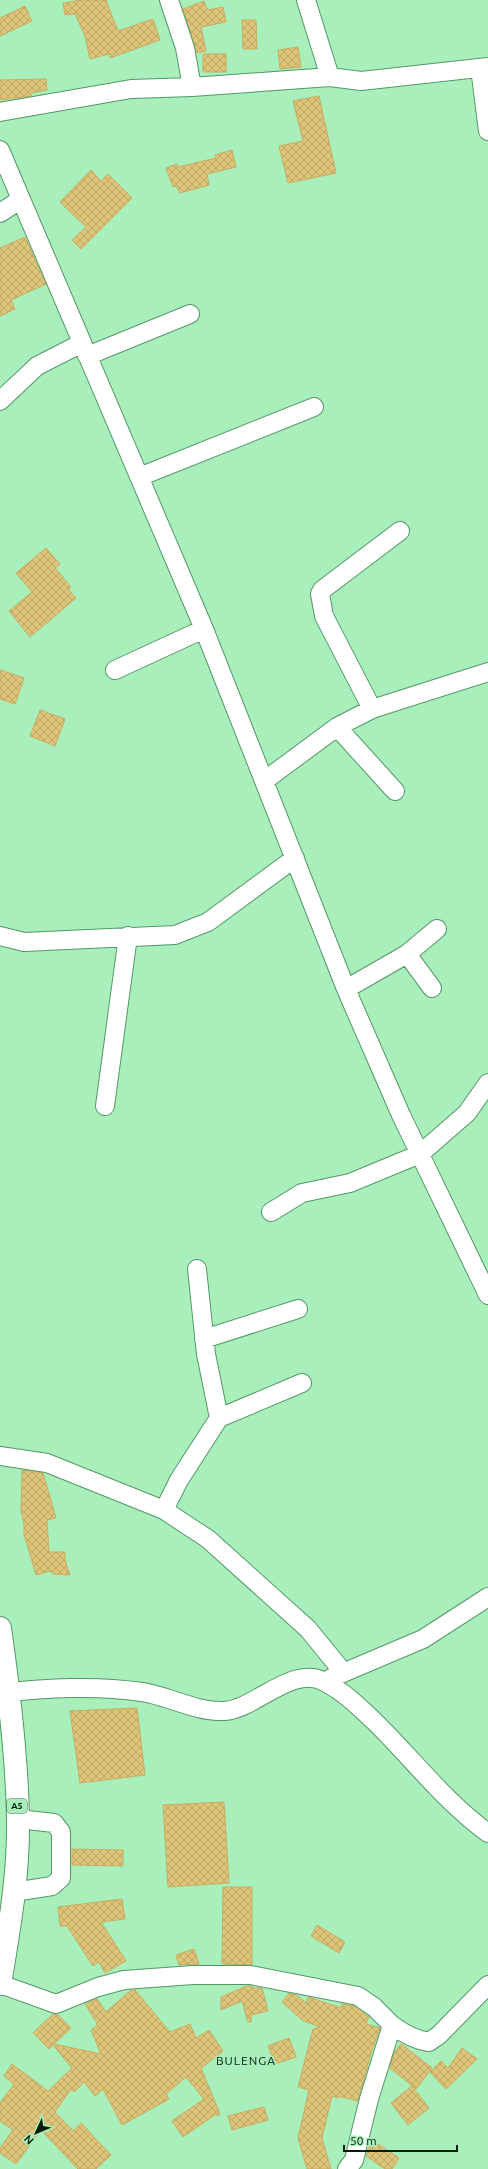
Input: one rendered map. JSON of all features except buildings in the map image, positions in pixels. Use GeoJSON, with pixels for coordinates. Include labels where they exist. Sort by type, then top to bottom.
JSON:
{"type":"FeatureCollection","features":[{"type":"Feature","properties":{"kind":"main road","name":"A5"},"geometry":{"type":"LineString","coordinates":[[0,1628],[18,1819],[14,1892],[0,1984]]}},
{"type":"Feature","properties":{"kind":"street"},"geometry":{"type":"LineString","coordinates":[[170,0],[185,48],[192,88]]}},
{"type":"Feature","properties":{"kind":"street"},"geometry":{"type":"LineString","coordinates":[[306,0],[330,77]]}},
{"type":"Feature","properties":{"kind":"street"},"geometry":{"type":"LineString","coordinates":[[0,112],[131,89],[192,88],[330,77],[361,81],[484,67],[488,130]]}},
{"type":"Feature","properties":{"kind":"street"},"geometry":{"type":"LineString","coordinates":[[0,150],[20,200],[204,628],[346,989],[420,1154],[488,1295]]}},
{"type":"Feature","properties":{"kind":"street"},"geometry":{"type":"LineString","coordinates":[[0,213],[20,200]]}},
{"type":"Feature","properties":{"kind":"street"},"geometry":{"type":"LineString","coordinates":[[0,401],[37,366],[190,314]]}},
{"type":"Feature","properties":{"kind":"street"},"geometry":{"type":"LineString","coordinates":[[139,477],[314,407]]}},
{"type":"Feature","properties":{"kind":"street"},"geometry":{"type":"LineString","coordinates":[[372,709],[324,616],[320,594],[322,590],[400,531]]}},
{"type":"Feature","properties":{"kind":"street"},"geometry":{"type":"LineString","coordinates":[[115,670],[204,628]]}},
{"type":"Feature","properties":{"kind":"street"},"geometry":{"type":"LineString","coordinates":[[264,782],[337,726],[372,709],[488,672]]}},
{"type":"Feature","properties":{"kind":"street"},"geometry":{"type":"LineString","coordinates":[[337,726],[395,792]]}},
{"type":"Feature","properties":{"kind":"street"},"geometry":{"type":"LineString","coordinates":[[0,936],[24,942],[175,935],[208,922],[295,858]]}},
{"type":"Feature","properties":{"kind":"street"},"geometry":{"type":"LineString","coordinates":[[346,989],[407,954],[437,928]]}},
{"type":"Feature","properties":{"kind":"street"},"geometry":{"type":"LineString","coordinates":[[105,1106],[128,936]]}},
{"type":"Feature","properties":{"kind":"street"},"geometry":{"type":"LineString","coordinates":[[407,954],[432,988]]}},
{"type":"Feature","properties":{"kind":"street"},"geometry":{"type":"LineString","coordinates":[[271,1212],[302,1193],[350,1183],[420,1154],[467,1113],[488,1083]]}},
{"type":"Feature","properties":{"kind":"street"},"geometry":{"type":"LineString","coordinates":[[197,1269],[204,1339],[219,1418]]}},
{"type":"Feature","properties":{"kind":"street"},"geometry":{"type":"LineString","coordinates":[[204,1339],[298,1309]]}},
{"type":"Feature","properties":{"kind":"street"},"geometry":{"type":"LineString","coordinates":[[164,1510],[179,1480],[219,1418],[302,1383]]}},
{"type":"Feature","properties":{"kind":"street"},"geometry":{"type":"LineString","coordinates":[[0,1456],[47,1463],[164,1510],[208,1539],[302,1624],[342,1672]]}},
{"type":"Feature","properties":{"kind":"street"},"geometry":{"type":"LineString","coordinates":[[324,1681],[342,1672],[423,1639],[488,1597]]}},
{"type":"Feature","properties":{"kind":"street"},"geometry":{"type":"LineString","coordinates":[[5,1693],[80,1687],[142,1692],[194,1708],[224,1711],[251,1702],[283,1684],[300,1678],[316,1678],[324,1681],[349,1697],[447,1796],[488,1833]]}},
{"type":"Feature","properties":{"kind":"street"},"geometry":{"type":"LineString","coordinates":[[14,1892],[52,1886],[60,1878],[61,1832],[54,1822],[18,1819]]}},
{"type":"Feature","properties":{"kind":"street"},"geometry":{"type":"LineString","coordinates":[[0,1984],[56,2004],[98,1987],[124,1980],[193,1975],[250,1975],[358,1996],[374,2007],[392,2025],[408,2036],[429,2042],[439,2035],[488,1985]]}},
{"type":"Feature","properties":{"kind":"street"},"geometry":{"type":"LineString","coordinates":[[356,2166],[369,2099],[392,2025]]}},
{"type":"Feature","properties":{"kind":"district","name":"BULENGA"},"geometry":{"type":"Point","coordinates":[246,2060]}}]}
